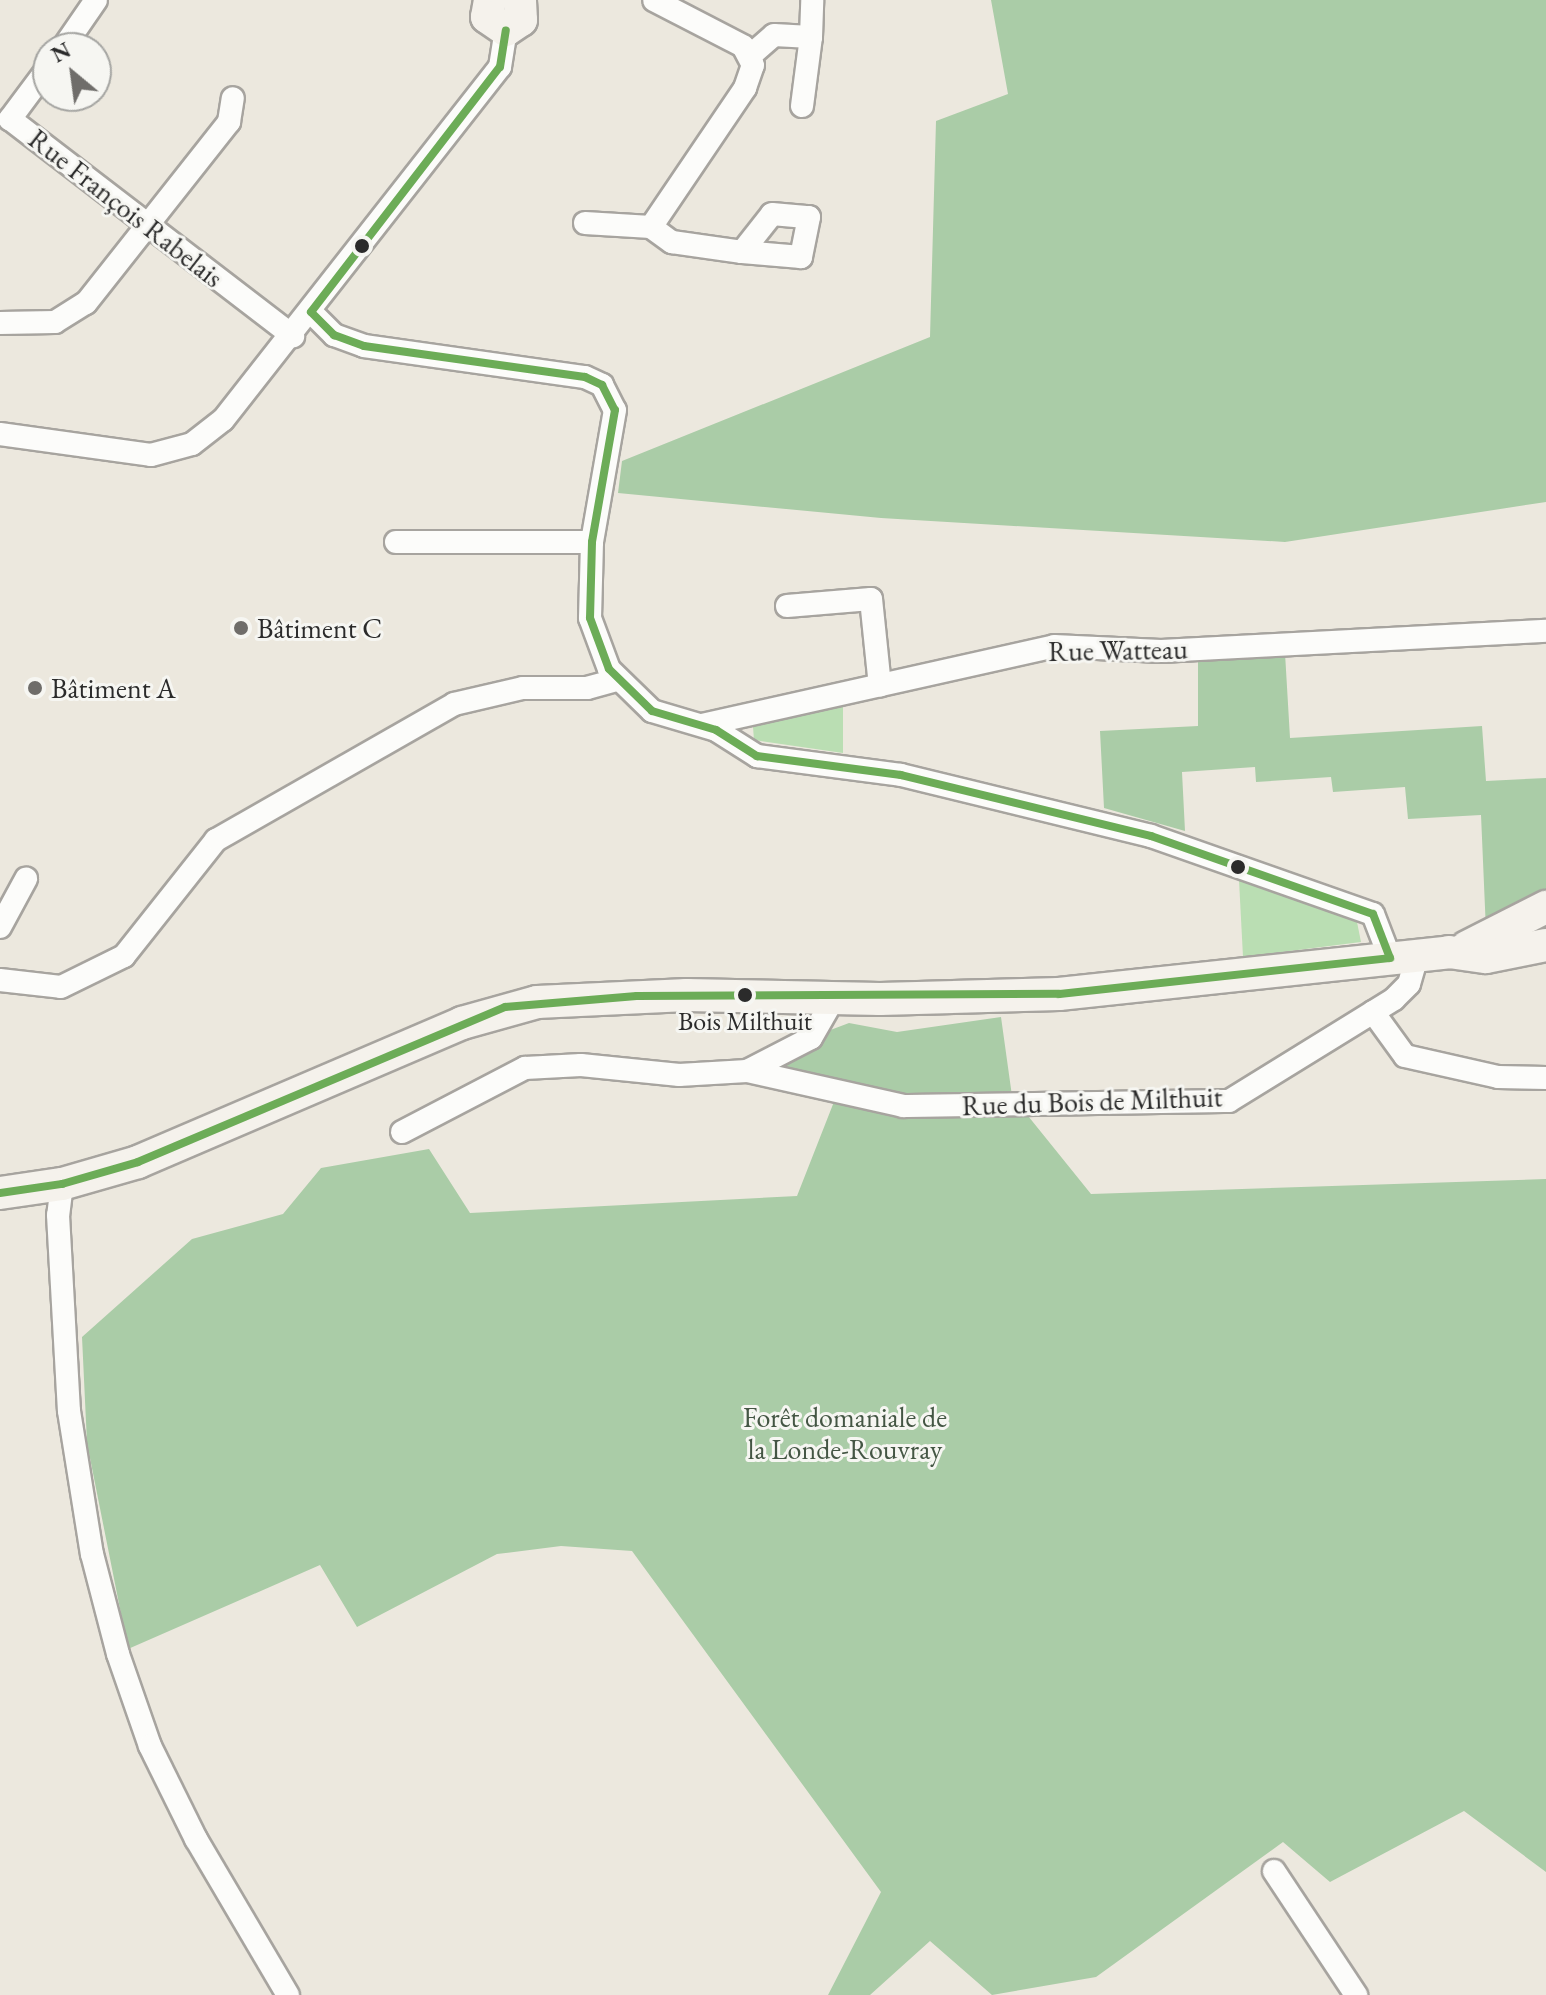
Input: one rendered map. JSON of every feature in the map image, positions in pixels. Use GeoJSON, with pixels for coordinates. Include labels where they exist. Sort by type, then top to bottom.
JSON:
{"type":"FeatureCollection","features":[{"type":"Feature","properties":{"kind":"street"},"geometry":{"type":"LineString","coordinates":[[74,32],[96,0]]}},
{"type":"Feature","properties":{"kind":"street"},"geometry":{"type":"LineString","coordinates":[[490,0],[487,17],[521,10]]}},
{"type":"Feature","properties":{"kind":"street"},"geometry":{"type":"LineString","coordinates":[[654,0],[751,55]]}},
{"type":"Feature","properties":{"kind":"street"},"geometry":{"type":"LineString","coordinates":[[802,106],[811,37],[812,0]]}},
{"type":"Feature","properties":{"kind":"street"},"geometry":{"type":"LineString","coordinates":[[0,434],[151,455],[192,444],[223,420],[293,336],[500,67],[521,10]]}},
{"type":"Feature","properties":{"kind":"street"},"geometry":{"type":"LineString","coordinates":[[651,227],[745,88],[751,55],[774,35],[811,37]]}},
{"type":"Feature","properties":{"kind":"street","name":"Rue François Rabelais"},"geometry":{"type":"LineString","coordinates":[[32,89],[5,124],[293,336]]}},
{"type":"Feature","properties":{"kind":"street"},"geometry":{"type":"LineString","coordinates":[[0,323],[55,322],[74,313],[229,122],[233,98]]}},
{"type":"Feature","properties":{"kind":"street"},"geometry":{"type":"LineString","coordinates":[[585,223],[651,227],[672,242],[742,252]]}},
{"type":"Feature","properties":{"kind":"street"},"geometry":{"type":"LineString","coordinates":[[311,312],[334,335],[364,346],[595,380],[607,390],[615,410],[592,542],[590,618],[616,680],[652,711],[716,730],[757,756],[947,785],[1151,836],[1373,914],[1403,957]]}},
{"type":"Feature","properties":{"kind":"street"},"geometry":{"type":"LineString","coordinates":[[396,542],[592,542]]}},
{"type":"Feature","properties":{"kind":"street"},"geometry":{"type":"LineString","coordinates":[[787,606],[871,599],[880,686]]}},
{"type":"Feature","properties":{"kind":"street","name":"Rue Watteau"},"geometry":{"type":"LineString","coordinates":[[697,726],[1054,646],[1161,651],[1546,631]]}},
{"type":"Feature","properties":{"kind":"street"},"geometry":{"type":"LineString","coordinates":[[0,980],[61,987],[124,956],[216,840],[454,704],[523,688],[587,688],[616,680]]}},
{"type":"Feature","properties":{"kind":"street"},"geometry":{"type":"LineString","coordinates":[[0,927],[26,879]]}},
{"type":"Feature","properties":{"kind":"street"},"geometry":{"type":"LineString","coordinates":[[0,1193],[62,1184],[157,1155],[505,1007],[637,996],[834,998],[1059,994],[1449,952],[1487,941],[1546,907]]}},
{"type":"Feature","properties":{"kind":"street"},"geometry":{"type":"LineString","coordinates":[[1449,952],[1486,957],[1546,945]]}},
{"type":"Feature","properties":{"kind":"street","name":"Rue du Bois de Milthuit"},"geometry":{"type":"LineString","coordinates":[[747,1071],[903,1106],[1229,1101],[1373,1012],[1409,984],[1403,957]]}},
{"type":"Feature","properties":{"kind":"street"},"geometry":{"type":"LineString","coordinates":[[402,1132],[525,1068],[581,1065],[679,1075],[747,1071],[811,1038],[834,998]]}},
{"type":"Feature","properties":{"kind":"street"},"geometry":{"type":"LineString","coordinates":[[1373,1012],[1405,1056],[1498,1077],[1546,1078]]}},
{"type":"Feature","properties":{"kind":"street"},"geometry":{"type":"LineString","coordinates":[[62,1184],[58,1215],[69,1411],[92,1554],[118,1654],[150,1746],[189,1826],[288,1995]]}},
{"type":"Feature","properties":{"kind":"street"},"geometry":{"type":"LineString","coordinates":[[1274,1871],[1356,1995]]}},
{"type":"Feature","properties":{"kind":"green space"},"geometry":{"type":"Polygon","coordinates":[[[991,0],[1546,0],[1546,502],[1285,542],[881,518],[618,493],[622,461],[930,337],[936,121],[1008,94],[991,0]]]}},
{"type":"Feature","properties":{"kind":"green space"},"geometry":{"type":"Polygon","coordinates":[[[1285,653],[1290,738],[1482,726],[1486,781],[1546,778],[1546,898],[1486,931],[1481,815],[1408,819],[1405,787],[1333,792],[1331,777],[1256,782],[1255,767],[1182,772],[1185,831],[1104,808],[1100,731],[1198,726],[1198,656],[1285,653]]]}},
{"type":"Feature","properties":{"kind":"green space"},"geometry":{"type":"Polygon","coordinates":[[[843,704],[843,753],[754,740],[753,727],[761,722],[843,704]]]}},
{"type":"Feature","properties":{"kind":"green space"},"geometry":{"type":"Polygon","coordinates":[[[1239,880],[1357,922],[1361,942],[1243,957],[1239,880]]]}},
{"type":"Feature","properties":{"kind":"green space","name":"Forêt domaniale de la Londe-Rouvray"},"geometry":{"type":"Polygon","coordinates":[[[1001,1017],[1012,1096],[1091,1194],[1546,1179],[1546,1872],[1464,1811],[1330,1882],[1283,1842],[1096,1977],[992,1995],[930,1941],[870,1995],[828,1995],[881,1892],[632,1551],[561,1546],[497,1554],[357,1627],[320,1565],[128,1649],[87,1443],[82,1337],[192,1239],[283,1214],[321,1168],[429,1149],[470,1213],[797,1196],[839,1089],[781,1069],[788,1046],[849,1023],[897,1032],[1001,1017]]]}},
{"type":"Feature","properties":{"kind":"transit line"},"geometry":{"type":"LineString","coordinates":[[311,312],[500,67],[506,30]]}},
{"type":"Feature","properties":{"kind":"transit line"},"geometry":{"type":"LineString","coordinates":[[311,312],[334,335],[364,346],[585,377],[602,385],[615,410],[592,542],[590,618],[609,669],[652,711],[716,730],[757,756],[901,775],[1151,836],[1373,914],[1390,958]]}},
{"type":"Feature","properties":{"kind":"transit line"},"geometry":{"type":"LineString","coordinates":[[0,1193],[62,1184],[138,1162],[505,1007],[637,996],[1059,994],[1390,958]]}},
{"type":"Feature","properties":{"kind":"place","name":"Bâtiment C"},"geometry":{"type":"Point","coordinates":[241,628]}},
{"type":"Feature","properties":{"kind":"place","name":"Bâtiment A"},"geometry":{"type":"Point","coordinates":[35,688]}},
{"type":"Feature","properties":{"kind":"place","name":"Bois Milthuit"},"geometry":{"type":"Point","coordinates":[745,995]}}]}
